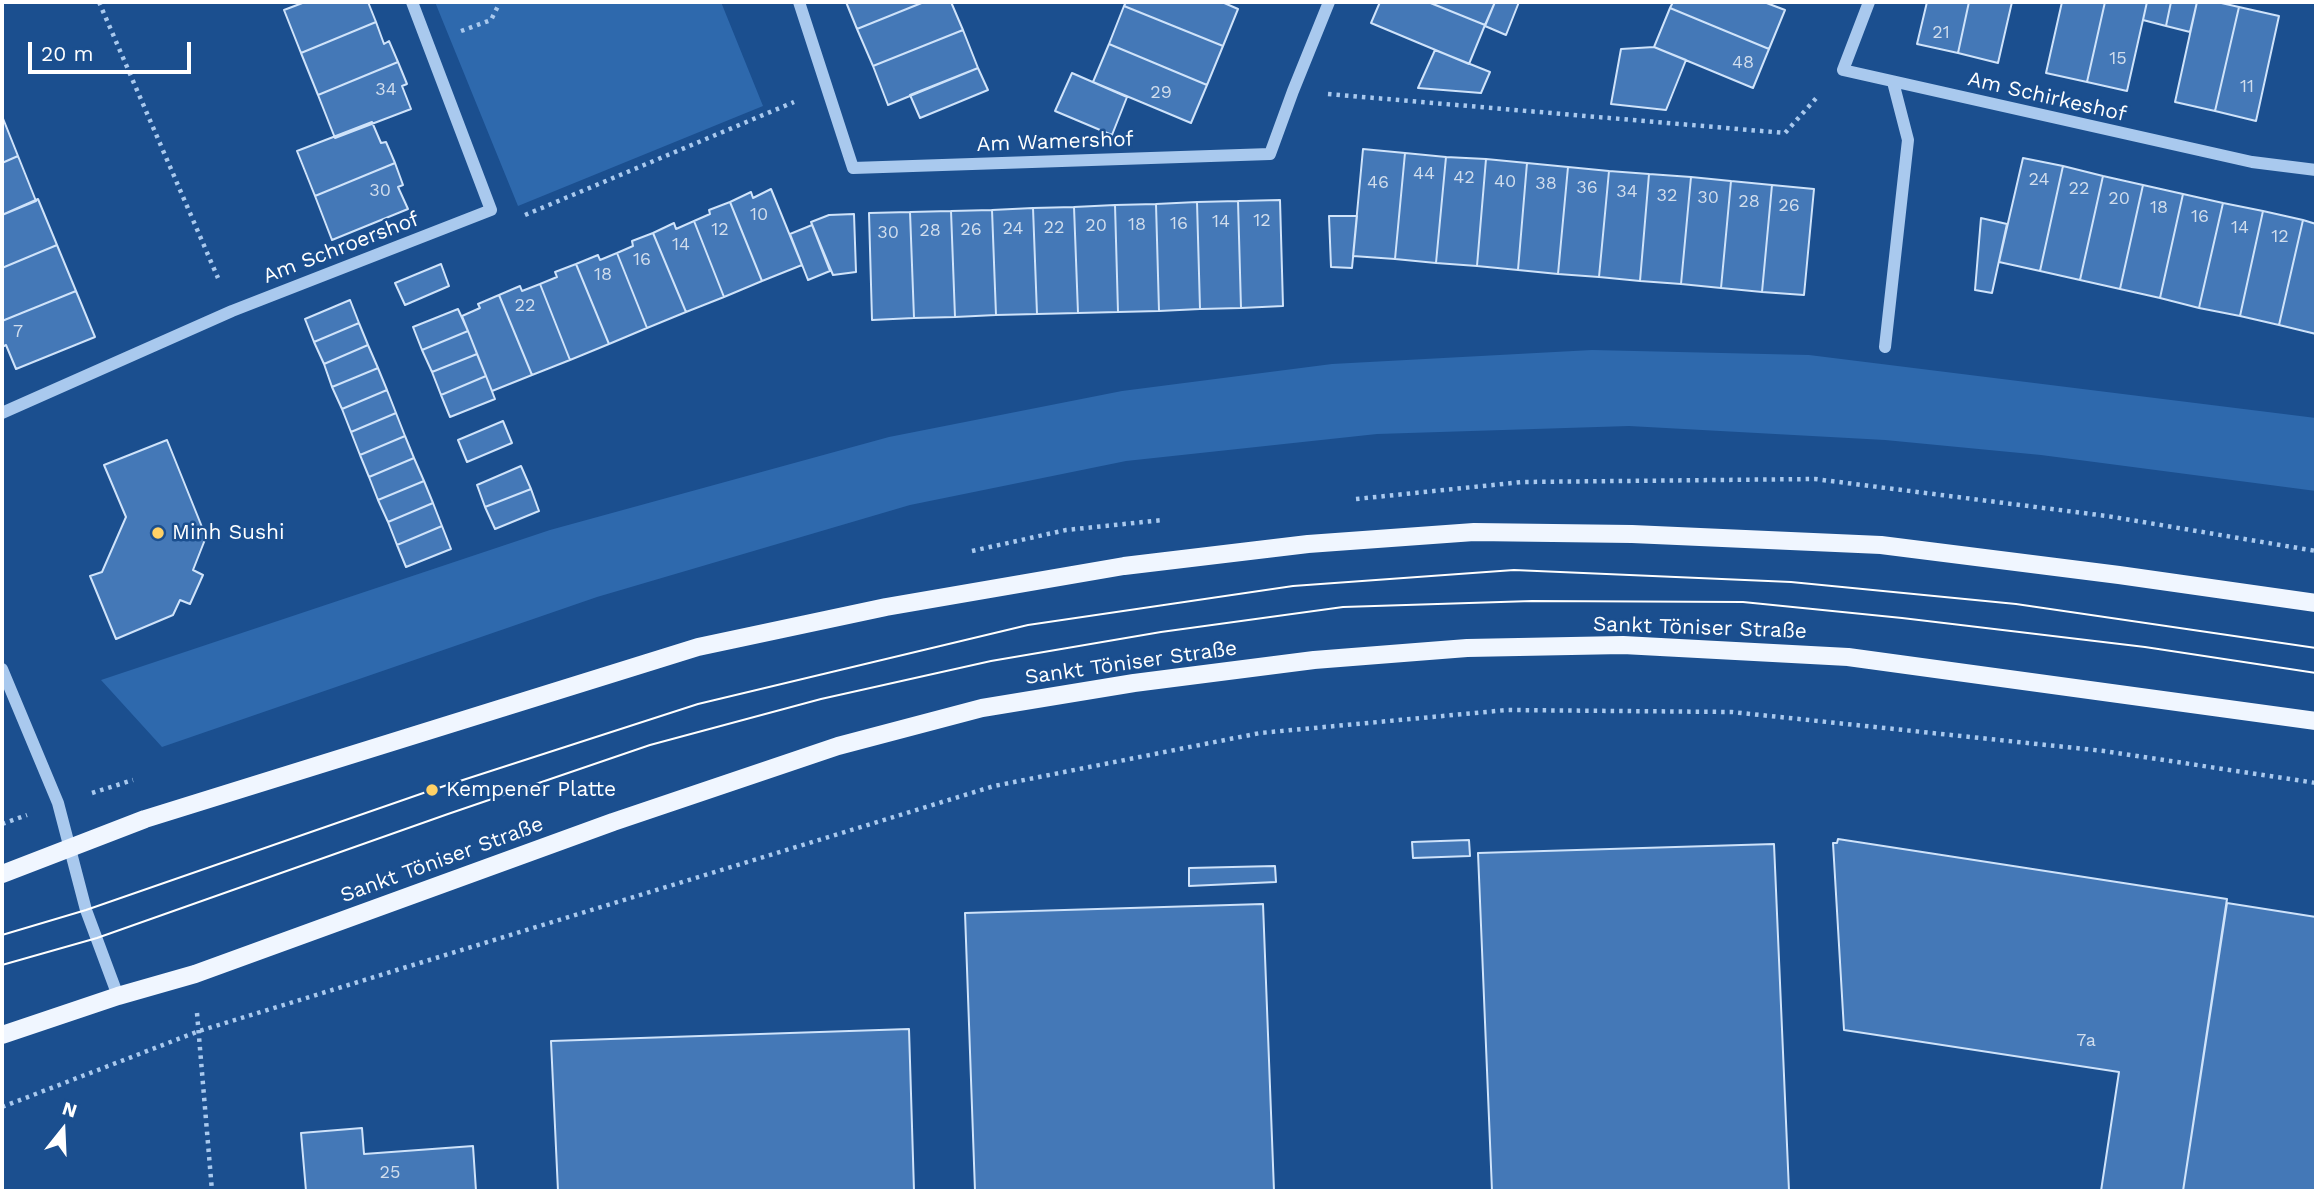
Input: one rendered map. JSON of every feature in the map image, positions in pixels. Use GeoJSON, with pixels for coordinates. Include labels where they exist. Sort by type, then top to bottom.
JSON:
{"type":"FeatureCollection","features":[{"type":"Feature","properties":{"kind":"main road"},"geometry":{"type":"LineString","coordinates":[[2,874],[145,819],[698,647],[886,607],[1124,566],[1308,544],[1474,532],[1632,534],[1881,545],[2316,603]]}},
{"type":"Feature","properties":{"kind":"main road","name":"Sankt Töniser Straße"},"geometry":{"type":"LineString","coordinates":[[2,1035],[118,996],[195,974],[613,822],[838,746],[982,708],[1134,683],[1314,660],[1467,648],[1623,645],[1848,657],[2316,721]]}},
{"type":"Feature","properties":{"kind":"street"},"geometry":{"type":"LineString","coordinates":[[412,2],[491,210]]}},
{"type":"Feature","properties":{"kind":"street","name":"Am Wamershof"},"geometry":{"type":"LineString","coordinates":[[799,2],[853,168],[1270,154],[1329,2]]}},
{"type":"Feature","properties":{"kind":"street"},"geometry":{"type":"LineString","coordinates":[[1843,70],[1869,2]]}},
{"type":"Feature","properties":{"kind":"street","name":"Am Schirkeshof"},"geometry":{"type":"LineString","coordinates":[[1843,70],[2252,162],[2316,170]]}},
{"type":"Feature","properties":{"kind":"street"},"geometry":{"type":"LineString","coordinates":[[1885,347],[1908,140],[1893,82]]}},
{"type":"Feature","properties":{"kind":"street","name":"Am Schroershof"},"geometry":{"type":"LineString","coordinates":[[2,413],[232,311],[491,210]]}},
{"type":"Feature","properties":{"kind":"street"},"geometry":{"type":"LineString","coordinates":[[2,669],[58,803],[86,910],[118,996]]}},
{"type":"Feature","properties":{"kind":"path"},"geometry":{"type":"LineString","coordinates":[[99,2],[232,311]]}},
{"type":"Feature","properties":{"kind":"path"},"geometry":{"type":"LineString","coordinates":[[428,44],[491,20],[500,2]]}},
{"type":"Feature","properties":{"kind":"path"},"geometry":{"type":"LineString","coordinates":[[1293,91],[1785,133],[1843,70]]}},
{"type":"Feature","properties":{"kind":"path"},"geometry":{"type":"LineString","coordinates":[[491,210],[516,219],[828,88]]}},
{"type":"Feature","properties":{"kind":"path"},"geometry":{"type":"LineString","coordinates":[[2,1107],[198,1031],[993,786],[1260,733],[1507,710],[1732,712],[2104,751],[2316,783]]}},
{"type":"Feature","properties":{"kind":"path"},"geometry":{"type":"LineString","coordinates":[[195,974],[212,1191]]}},
{"type":"Feature","properties":{"kind":"shaded area"},"geometry":{"type":"Polygon","coordinates":[[[435,2],[721,2],[763,106],[518,206],[435,2]]]}},
{"type":"Feature","properties":{"kind":"shaded area"},"geometry":{"type":"Polygon","coordinates":[[[1592,350],[1809,355],[2316,418],[2316,491],[2041,455],[1885,440],[1629,426],[1377,434],[1126,461],[910,505],[597,597],[162,747],[101,680],[550,530],[889,437],[1122,391],[1332,364],[1592,350]]]}},
{"type":"Feature","properties":{"kind":"building"},"geometry":{"type":"Polygon","coordinates":[[[305,2],[368,2],[376,22],[301,53],[284,10],[305,2]]]}},
{"type":"Feature","properties":{"kind":"building"},"geometry":{"type":"Polygon","coordinates":[[[846,2],[924,2],[857,29],[846,2]]]}},
{"type":"Feature","properties":{"kind":"building"},"geometry":{"type":"Polygon","coordinates":[[[924,2],[951,2],[963,30],[873,66],[857,29],[924,2]]]}},
{"type":"Feature","properties":{"kind":"building"},"geometry":{"type":"Polygon","coordinates":[[[1126,2],[1222,2],[1238,9],[1223,46],[1124,6],[1126,2]]]}},
{"type":"Feature","properties":{"kind":"building"},"geometry":{"type":"Polygon","coordinates":[[[1380,2],[1428,2],[1485,25],[1469,64],[1371,23],[1380,2]]]}},
{"type":"Feature","properties":{"kind":"building"},"geometry":{"type":"Polygon","coordinates":[[[1428,2],[1495,2],[1485,25],[1428,2]]]}},
{"type":"Feature","properties":{"kind":"building"},"geometry":{"type":"Polygon","coordinates":[[[1495,2],[1519,2],[1506,35],[1485,26],[1495,2]]]}},
{"type":"Feature","properties":{"kind":"building"},"geometry":{"type":"Polygon","coordinates":[[[1673,2],[1764,2],[1785,10],[1769,49],[1670,8],[1673,2]]]}},
{"type":"Feature","properties":{"kind":"building"},"geometry":{"type":"Polygon","coordinates":[[[1927,2],[1969,2],[1958,53],[1917,44],[1927,2]]]}},
{"type":"Feature","properties":{"kind":"building"},"geometry":{"type":"Polygon","coordinates":[[[1969,2],[2012,2],[1998,63],[1958,53],[1969,2]]]}},
{"type":"Feature","properties":{"kind":"building"},"geometry":{"type":"Polygon","coordinates":[[[2062,2],[2105,2],[2087,82],[2046,73],[2062,2]]]}},
{"type":"Feature","properties":{"kind":"building"},"geometry":{"type":"Polygon","coordinates":[[[2105,2],[2147,2],[2127,91],[2087,82],[2105,2]]]}},
{"type":"Feature","properties":{"kind":"building"},"geometry":{"type":"Polygon","coordinates":[[[2147,2],[2171,2],[2166,26],[2143,20],[2147,2]]]}},
{"type":"Feature","properties":{"kind":"building"},"geometry":{"type":"Polygon","coordinates":[[[2171,2],[2197,2],[2190,32],[2166,26],[2171,2]]]}},
{"type":"Feature","properties":{"kind":"building"},"geometry":{"type":"Polygon","coordinates":[[[2197,2],[2217,2],[2239,7],[2215,111],[2175,102],[2197,2]]]}},
{"type":"Feature","properties":{"kind":"building"},"geometry":{"type":"Polygon","coordinates":[[[1124,6],[1223,46],[1207,85],[1109,44],[1124,6]]]}},
{"type":"Feature","properties":{"kind":"building"},"geometry":{"type":"Polygon","coordinates":[[[2239,7],[2279,16],[2256,121],[2215,111],[2239,7]]]}},
{"type":"Feature","properties":{"kind":"building"},"geometry":{"type":"Polygon","coordinates":[[[1670,8],[1769,49],[1753,88],[1654,47],[1670,8]]]}},
{"type":"Feature","properties":{"kind":"building"},"geometry":{"type":"Polygon","coordinates":[[[376,22],[384,44],[389,41],[398,62],[318,95],[301,53],[376,22]]]}},
{"type":"Feature","properties":{"kind":"building"},"geometry":{"type":"Polygon","coordinates":[[[963,30],[978,68],[888,105],[873,66],[963,30]]]}},
{"type":"Feature","properties":{"kind":"building"},"geometry":{"type":"Polygon","coordinates":[[[1109,44],[1207,85],[1191,123],[1093,82],[1109,44]]]}},
{"type":"Feature","properties":{"kind":"building"},"geometry":{"type":"Polygon","coordinates":[[[1654,47],[1686,60],[1666,110],[1611,104],[1621,49],[1654,47]]]}},
{"type":"Feature","properties":{"kind":"building"},"geometry":{"type":"Polygon","coordinates":[[[1435,50],[1490,72],[1481,93],[1418,88],[1435,50]]]}},
{"type":"Feature","properties":{"kind":"building"},"geometry":{"type":"Polygon","coordinates":[[[398,62],[407,84],[402,86],[411,109],[335,138],[318,95],[398,62]]]}},
{"type":"Feature","properties":{"kind":"building"},"geometry":{"type":"Polygon","coordinates":[[[978,68],[988,90],[920,118],[910,95],[978,68]]]}},
{"type":"Feature","properties":{"kind":"building"},"geometry":{"type":"Polygon","coordinates":[[[1072,73],[1127,97],[1112,135],[1055,111],[1072,73]]]}},
{"type":"Feature","properties":{"kind":"building"},"geometry":{"type":"Polygon","coordinates":[[[2,116],[18,156],[2,163],[2,116]]]}},
{"type":"Feature","properties":{"kind":"building"},"geometry":{"type":"Polygon","coordinates":[[[372,122],[381,143],[386,142],[395,163],[315,196],[297,151],[372,122]]]}},
{"type":"Feature","properties":{"kind":"building"},"geometry":{"type":"Polygon","coordinates":[[[1363,149],[1405,153],[1395,259],[1353,256],[1363,149]]]}},
{"type":"Feature","properties":{"kind":"building"},"geometry":{"type":"Polygon","coordinates":[[[1405,153],[1446,157],[1436,263],[1395,259],[1405,153]]]}},
{"type":"Feature","properties":{"kind":"building"},"geometry":{"type":"Polygon","coordinates":[[[18,156],[36,201],[2,215],[2,163],[18,156]]]}},
{"type":"Feature","properties":{"kind":"building"},"geometry":{"type":"Polygon","coordinates":[[[1446,157],[1486,159],[1477,266],[1436,263],[1446,157]]]}},
{"type":"Feature","properties":{"kind":"building"},"geometry":{"type":"Polygon","coordinates":[[[2023,158],[2063,166],[2040,271],[1999,262],[2023,158]]]}},
{"type":"Feature","properties":{"kind":"building"},"geometry":{"type":"Polygon","coordinates":[[[1486,159],[1527,163],[1518,270],[1477,266],[1486,159]]]}},
{"type":"Feature","properties":{"kind":"building"},"geometry":{"type":"Polygon","coordinates":[[[395,163],[403,185],[398,187],[408,209],[332,240],[315,196],[395,163]]]}},
{"type":"Feature","properties":{"kind":"building"},"geometry":{"type":"Polygon","coordinates":[[[1527,163],[1568,167],[1558,274],[1518,270],[1527,163]]]}},
{"type":"Feature","properties":{"kind":"building"},"geometry":{"type":"Polygon","coordinates":[[[2063,166],[2103,176],[2080,280],[2040,271],[2063,166]]]}},
{"type":"Feature","properties":{"kind":"building"},"geometry":{"type":"Polygon","coordinates":[[[1568,167],[1609,171],[1599,277],[1558,274],[1568,167]]]}},
{"type":"Feature","properties":{"kind":"building"},"geometry":{"type":"Polygon","coordinates":[[[1609,171],[1649,174],[1640,281],[1599,277],[1609,171]]]}},
{"type":"Feature","properties":{"kind":"building"},"geometry":{"type":"Polygon","coordinates":[[[1649,174],[1691,177],[1681,284],[1640,281],[1649,174]]]}},
{"type":"Feature","properties":{"kind":"building"},"geometry":{"type":"Polygon","coordinates":[[[2103,176],[2143,185],[2120,289],[2080,280],[2103,176]]]}},
{"type":"Feature","properties":{"kind":"building"},"geometry":{"type":"Polygon","coordinates":[[[1691,177],[1731,181],[1721,288],[1681,284],[1691,177]]]}},
{"type":"Feature","properties":{"kind":"building"},"geometry":{"type":"Polygon","coordinates":[[[1731,181],[1772,185],[1762,292],[1721,288],[1731,181]]]}},
{"type":"Feature","properties":{"kind":"building"},"geometry":{"type":"Polygon","coordinates":[[[1772,185],[1814,189],[1804,295],[1762,292],[1772,185]]]}},
{"type":"Feature","properties":{"kind":"building"},"geometry":{"type":"Polygon","coordinates":[[[2143,185],[2183,194],[2160,298],[2120,289],[2143,185]]]}},
{"type":"Feature","properties":{"kind":"building"},"geometry":{"type":"Polygon","coordinates":[[[771,189],[802,265],[762,281],[730,202],[751,192],[753,198],[771,189]]]}},
{"type":"Feature","properties":{"kind":"building"},"geometry":{"type":"Polygon","coordinates":[[[2183,194],[2223,203],[2199,308],[2160,298],[2183,194]]]}},
{"type":"Feature","properties":{"kind":"building"},"geometry":{"type":"Polygon","coordinates":[[[38,199],[57,245],[2,268],[2,215],[38,199]]]}},
{"type":"Feature","properties":{"kind":"building"},"geometry":{"type":"Polygon","coordinates":[[[1280,200],[1283,306],[1241,308],[1238,201],[1280,200]]]}},
{"type":"Feature","properties":{"kind":"building"},"geometry":{"type":"Polygon","coordinates":[[[1238,201],[1241,308],[1200,309],[1197,202],[1238,201]]]}},
{"type":"Feature","properties":{"kind":"building"},"geometry":{"type":"Polygon","coordinates":[[[730,202],[762,281],[724,297],[694,221],[710,214],[709,210],[730,202]]]}},
{"type":"Feature","properties":{"kind":"building"},"geometry":{"type":"Polygon","coordinates":[[[1197,202],[1200,309],[1159,311],[1156,204],[1197,202]]]}},
{"type":"Feature","properties":{"kind":"building"},"geometry":{"type":"Polygon","coordinates":[[[2223,203],[2263,211],[2240,316],[2199,308],[2223,203]]]}},
{"type":"Feature","properties":{"kind":"building"},"geometry":{"type":"Polygon","coordinates":[[[1156,204],[1159,311],[1118,312],[1115,205],[1156,204]]]}},
{"type":"Feature","properties":{"kind":"building"},"geometry":{"type":"Polygon","coordinates":[[[1115,205],[1118,312],[1078,313],[1074,207],[1115,205]]]}},
{"type":"Feature","properties":{"kind":"building"},"geometry":{"type":"Polygon","coordinates":[[[1074,207],[1078,313],[1037,314],[1033,208],[1074,207]]]}},
{"type":"Feature","properties":{"kind":"building"},"geometry":{"type":"Polygon","coordinates":[[[1033,208],[1037,314],[996,315],[992,210],[1033,208]]]}},
{"type":"Feature","properties":{"kind":"building"},"geometry":{"type":"Polygon","coordinates":[[[992,210],[996,315],[955,317],[951,211],[992,210]]]}},
{"type":"Feature","properties":{"kind":"building"},"geometry":{"type":"Polygon","coordinates":[[[951,211],[955,317],[914,318],[910,212],[951,211]]]}},
{"type":"Feature","properties":{"kind":"building"},"geometry":{"type":"Polygon","coordinates":[[[2263,211],[2303,220],[2279,325],[2240,316],[2263,211]]]}},
{"type":"Feature","properties":{"kind":"building"},"geometry":{"type":"Polygon","coordinates":[[[910,212],[914,318],[872,320],[869,213],[910,212]]]}},
{"type":"Feature","properties":{"kind":"building"},"geometry":{"type":"Polygon","coordinates":[[[854,214],[856,272],[833,275],[811,222],[829,215],[854,214]]]}},
{"type":"Feature","properties":{"kind":"building"},"geometry":{"type":"Polygon","coordinates":[[[1329,216],[1357,216],[1352,268],[1331,267],[1329,216]]]}},
{"type":"Feature","properties":{"kind":"building"},"geometry":{"type":"Polygon","coordinates":[[[1981,218],[2007,224],[1992,293],[1975,290],[1981,218]]]}},
{"type":"Feature","properties":{"kind":"building"},"geometry":{"type":"Polygon","coordinates":[[[2303,220],[2316,224],[2316,334],[2279,325],[2303,220]]]}},
{"type":"Feature","properties":{"kind":"building"},"geometry":{"type":"Polygon","coordinates":[[[694,221],[724,297],[686,312],[653,233],[674,223],[676,229],[694,221]]]}},
{"type":"Feature","properties":{"kind":"building"},"geometry":{"type":"Polygon","coordinates":[[[812,225],[830,271],[808,280],[790,234],[812,225]]]}},
{"type":"Feature","properties":{"kind":"building"},"geometry":{"type":"Polygon","coordinates":[[[653,233],[686,312],[647,328],[617,253],[633,246],[632,241],[653,233]]]}},
{"type":"Feature","properties":{"kind":"building"},"geometry":{"type":"Polygon","coordinates":[[[57,245],[76,291],[2,321],[2,268],[57,245]]]}},
{"type":"Feature","properties":{"kind":"building"},"geometry":{"type":"Polygon","coordinates":[[[617,253],[647,328],[609,344],[576,264],[598,255],[600,260],[617,253]]]}},
{"type":"Feature","properties":{"kind":"building"},"geometry":{"type":"Polygon","coordinates":[[[441,264],[449,286],[405,305],[395,283],[441,264]]]}},
{"type":"Feature","properties":{"kind":"building"},"geometry":{"type":"Polygon","coordinates":[[[576,264],[609,344],[570,360],[540,284],[557,277],[555,272],[576,264]]]}},
{"type":"Feature","properties":{"kind":"building"},"geometry":{"type":"Polygon","coordinates":[[[540,284],[570,360],[532,375],[499,295],[520,286],[522,291],[540,284]]]}},
{"type":"Feature","properties":{"kind":"building"},"geometry":{"type":"Polygon","coordinates":[[[76,291],[95,337],[16,369],[6,345],[2,347],[2,321],[76,291]]]}},
{"type":"Feature","properties":{"kind":"building"},"geometry":{"type":"Polygon","coordinates":[[[499,295],[532,375],[492,391],[462,316],[480,308],[478,304],[499,295]]]}},
{"type":"Feature","properties":{"kind":"building"},"geometry":{"type":"Polygon","coordinates":[[[350,300],[359,323],[314,342],[305,319],[350,300]]]}},
{"type":"Feature","properties":{"kind":"building"},"geometry":{"type":"Polygon","coordinates":[[[458,309],[468,331],[422,350],[413,327],[458,309]]]}},
{"type":"Feature","properties":{"kind":"building"},"geometry":{"type":"Polygon","coordinates":[[[359,323],[368,345],[324,364],[314,342],[359,323]]]}},
{"type":"Feature","properties":{"kind":"building"},"geometry":{"type":"Polygon","coordinates":[[[468,331],[477,354],[432,372],[422,350],[468,331]]]}},
{"type":"Feature","properties":{"kind":"building"},"geometry":{"type":"Polygon","coordinates":[[[368,345],[378,368],[332,387],[324,364],[368,345]]]}},
{"type":"Feature","properties":{"kind":"building"},"geometry":{"type":"Polygon","coordinates":[[[477,354],[486,376],[441,395],[432,372],[477,354]]]}},
{"type":"Feature","properties":{"kind":"building"},"geometry":{"type":"Polygon","coordinates":[[[378,368],[387,390],[342,409],[332,387],[378,368]]]}},
{"type":"Feature","properties":{"kind":"building"},"geometry":{"type":"Polygon","coordinates":[[[486,376],[495,399],[450,417],[441,395],[486,376]]]}},
{"type":"Feature","properties":{"kind":"building"},"geometry":{"type":"Polygon","coordinates":[[[387,390],[396,413],[351,432],[342,409],[387,390]]]}},
{"type":"Feature","properties":{"kind":"building"},"geometry":{"type":"Polygon","coordinates":[[[396,413],[405,436],[360,455],[351,432],[396,413]]]}},
{"type":"Feature","properties":{"kind":"building"},"geometry":{"type":"Polygon","coordinates":[[[503,421],[512,443],[467,462],[458,440],[503,421]]]}},
{"type":"Feature","properties":{"kind":"building"},"geometry":{"type":"Polygon","coordinates":[[[405,436],[414,458],[369,477],[360,455],[405,436]]]}},
{"type":"Feature","properties":{"kind":"building"},"geometry":{"type":"Polygon","coordinates":[[[167,440],[206,537],[193,570],[203,575],[190,604],[180,600],[173,615],[116,639],[90,576],[102,572],[126,517],[104,465],[167,440]]]}},
{"type":"Feature","properties":{"kind":"building"},"geometry":{"type":"Polygon","coordinates":[[[414,458],[424,481],[378,500],[369,477],[414,458]]]}},
{"type":"Feature","properties":{"kind":"building"},"geometry":{"type":"Polygon","coordinates":[[[521,466],[531,489],[485,507],[477,485],[521,466]]]}},
{"type":"Feature","properties":{"kind":"building"},"geometry":{"type":"Polygon","coordinates":[[[424,481],[433,503],[388,522],[378,500],[424,481]]]}},
{"type":"Feature","properties":{"kind":"building"},"geometry":{"type":"Polygon","coordinates":[[[531,489],[539,511],[495,529],[485,507],[531,489]]]}},
{"type":"Feature","properties":{"kind":"building"},"geometry":{"type":"Polygon","coordinates":[[[433,503],[442,526],[397,545],[388,522],[433,503]]]}},
{"type":"Feature","properties":{"kind":"building"},"geometry":{"type":"Polygon","coordinates":[[[442,526],[451,549],[406,567],[397,545],[442,526]]]}},
{"type":"Feature","properties":{"kind":"building"},"geometry":{"type":"Polygon","coordinates":[[[1838,839],[2227,899],[2183,1191],[2101,1191],[2119,1072],[1844,1030],[1833,843],[1837,843],[1838,839]]]}},
{"type":"Feature","properties":{"kind":"building"},"geometry":{"type":"Polygon","coordinates":[[[1469,840],[1470,856],[1413,858],[1412,842],[1469,840]]]}},
{"type":"Feature","properties":{"kind":"building"},"geometry":{"type":"Polygon","coordinates":[[[1774,844],[1789,1191],[1492,1191],[1478,853],[1774,844]]]}},
{"type":"Feature","properties":{"kind":"building"},"geometry":{"type":"Polygon","coordinates":[[[1275,866],[1276,882],[1189,886],[1189,868],[1275,866]]]}},
{"type":"Feature","properties":{"kind":"building"},"geometry":{"type":"Polygon","coordinates":[[[2227,903],[2316,917],[2316,1191],[2183,1191],[2227,903]]]}},
{"type":"Feature","properties":{"kind":"building"},"geometry":{"type":"Polygon","coordinates":[[[1263,904],[1274,1191],[975,1191],[965,913],[1263,904]]]}},
{"type":"Feature","properties":{"kind":"building"},"geometry":{"type":"Polygon","coordinates":[[[909,1029],[914,1191],[558,1191],[551,1041],[909,1029]]]}},
{"type":"Feature","properties":{"kind":"building"},"geometry":{"type":"Polygon","coordinates":[[[362,1128],[364,1154],[473,1146],[476,1191],[306,1191],[301,1133],[362,1128]]]}},
{"type":"Feature","properties":{"kind":"tram line"},"geometry":{"type":"LineString","coordinates":[[2,935],[86,910],[432,790],[698,704],[1028,625],[1293,586],[1514,570],[1791,582],[2016,604],[2316,648]]}},
{"type":"Feature","properties":{"kind":"tram line"},"geometry":{"type":"LineString","coordinates":[[2,965],[97,938],[650,745],[821,699],[991,661],[1161,632],[1343,607],[1532,601],[1743,602],[2145,647],[2316,673]]}},
{"type":"Feature","properties":{"kind":"place","name":"Minh Sushi"},"geometry":{"type":"Point","coordinates":[158,533]}},
{"type":"Feature","properties":{"kind":"place","name":"Kempener Platte"},"geometry":{"type":"Point","coordinates":[432,790]}}]}
